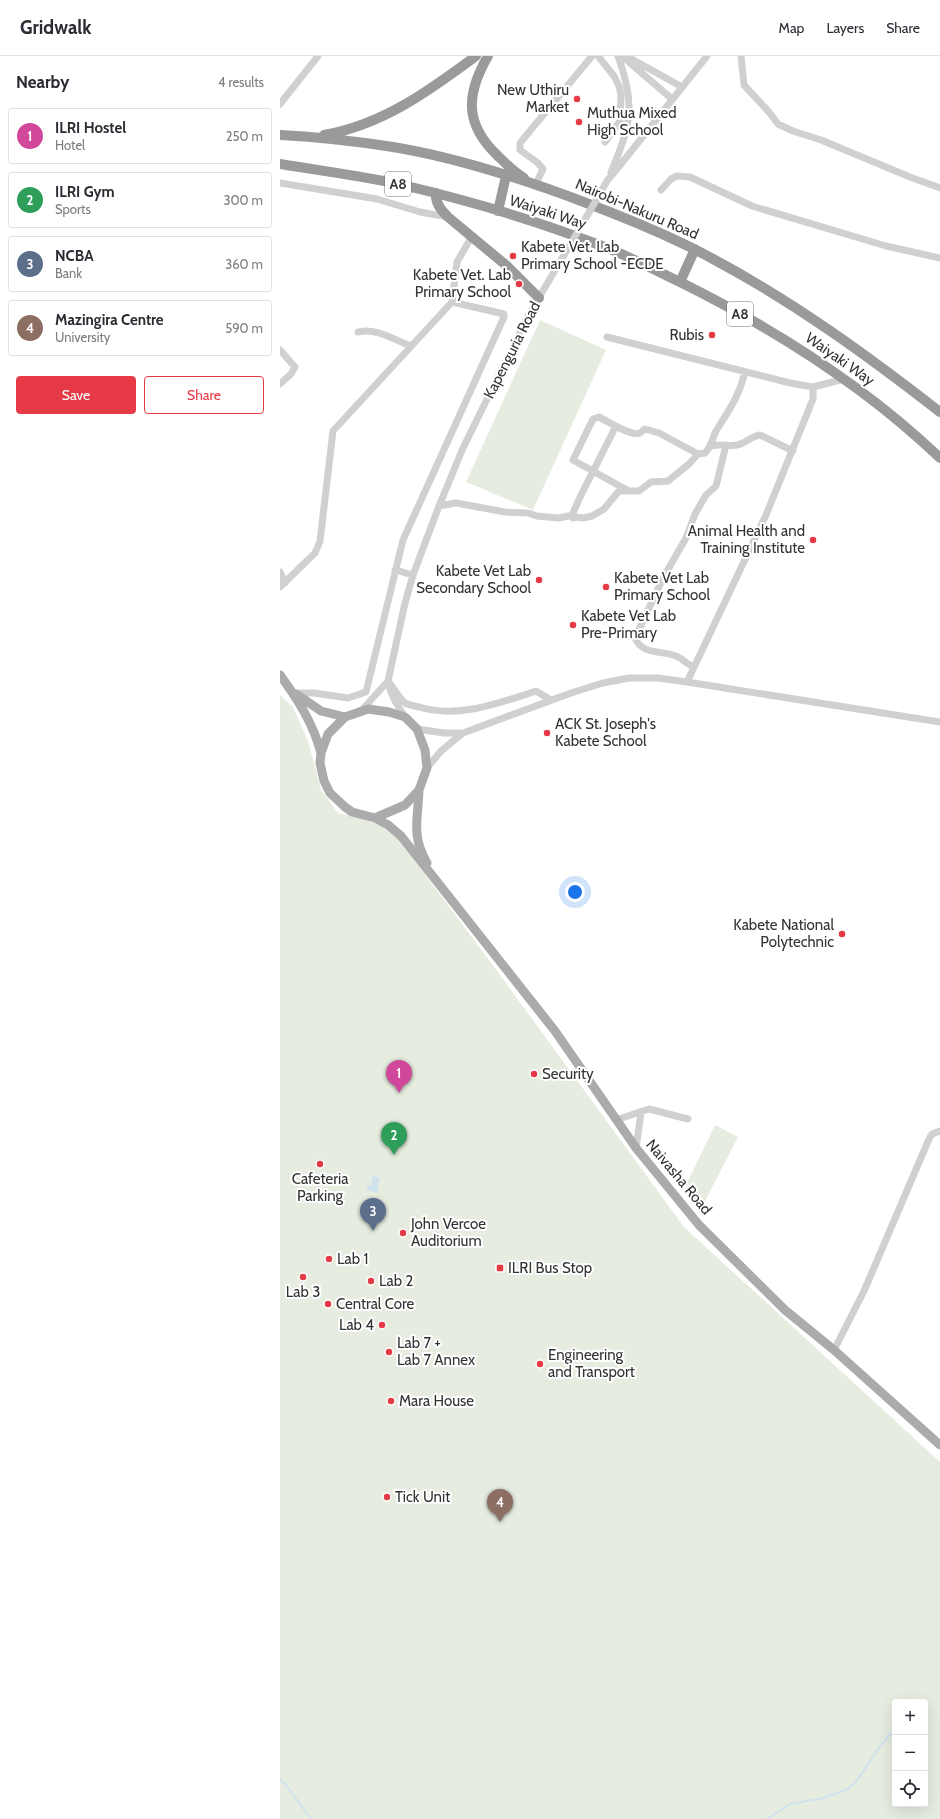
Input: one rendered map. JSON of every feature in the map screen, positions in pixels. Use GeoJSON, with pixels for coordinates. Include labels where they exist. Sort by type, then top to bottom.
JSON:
{"type":"FeatureCollection","features":[{"type":"Feature","properties":{"kind":"highway"},"geometry":{"type":"LineString","coordinates":[[314,137],[358,127],[400,108],[412,102],[476,56]]}},
{"type":"Feature","properties":{"kind":"highway"},"geometry":{"type":"LineString","coordinates":[[488,56],[479,71],[472,98],[474,126],[482,139],[494,153],[518,174],[536,184]]}},
{"type":"Feature","properties":{"kind":"highway","name":"Nairobi-Nakuru Road"},"geometry":{"type":"LineString","coordinates":[[280,135],[314,137],[394,147],[462,163],[536,184],[618,215],[695,250],[753,282],[853,346],[940,412]]}},
{"type":"Feature","properties":{"kind":"highway","name":"Waiyaki Way"},"geometry":{"type":"LineString","coordinates":[[280,164],[358,176],[436,193],[498,211],[596,243],[680,282],[773,332],[844,379],[910,429],[940,458]]}},
{"type":"Feature","properties":{"kind":"highway"},"geometry":{"type":"LineString","coordinates":[[498,211],[506,176]]}},
{"type":"Feature","properties":{"kind":"highway"},"geometry":{"type":"LineString","coordinates":[[436,193],[436,200],[448,217],[507,266],[539,298]]}},
{"type":"Feature","properties":{"kind":"highway"},"geometry":{"type":"LineString","coordinates":[[680,282],[695,250]]}},
{"type":"Feature","properties":{"kind":"main road"},"geometry":{"type":"LineString","coordinates":[[280,676],[291,690],[314,730],[321,753]]}},
{"type":"Feature","properties":{"kind":"main road"},"geometry":{"type":"LineString","coordinates":[[291,690],[321,711],[345,717]]}},
{"type":"Feature","properties":{"kind":"main road"},"geometry":{"type":"LineString","coordinates":[[368,709],[384,711],[405,717],[417,729],[425,750],[426,768],[419,790],[405,805],[375,818],[352,812],[330,793],[324,781],[320,763],[321,753],[328,734],[345,717],[361,711],[368,709]]}},
{"type":"Feature","properties":{"kind":"main road","name":"Naivasha Road"},"geometry":{"type":"LineString","coordinates":[[419,790],[416,832],[423,857],[441,887]]}},
{"type":"Feature","properties":{"kind":"main road","name":"Naivasha Road"},"geometry":{"type":"LineString","coordinates":[[375,818],[388,825],[401,836],[555,1032],[636,1148],[699,1224],[784,1310],[834,1350],[940,1445]]}},
{"type":"Feature","properties":{"kind":"street"},"geometry":{"type":"LineString","coordinates":[[280,104],[318,56]]}},
{"type":"Feature","properties":{"kind":"street"},"geometry":{"type":"LineString","coordinates":[[536,184],[543,169],[538,163],[520,150],[520,144],[592,56]]}},
{"type":"Feature","properties":{"kind":"street"},"geometry":{"type":"LineString","coordinates":[[598,56],[614,76],[619,86],[621,95],[620,121],[605,142]]}},
{"type":"Feature","properties":{"kind":"street"},"geometry":{"type":"LineString","coordinates":[[607,181],[621,148],[629,122],[629,95],[618,56]]}},
{"type":"Feature","properties":{"kind":"street"},"geometry":{"type":"LineString","coordinates":[[622,56],[672,99]]}},
{"type":"Feature","properties":{"kind":"street"},"geometry":{"type":"LineString","coordinates":[[626,56],[682,87]]}},
{"type":"Feature","properties":{"kind":"street","name":"Kapenguria Road"},"geometry":{"type":"LineString","coordinates":[[361,711],[388,681],[405,603],[413,575],[439,506],[463,448],[525,322],[607,181],[707,56]]}},
{"type":"Feature","properties":{"kind":"street"},"geometry":{"type":"LineString","coordinates":[[741,56],[744,85],[778,124],[940,188]]}},
{"type":"Feature","properties":{"kind":"street"},"geometry":{"type":"LineString","coordinates":[[661,190],[671,179],[677,176],[690,177],[752,206],[886,246],[940,258]]}},
{"type":"Feature","properties":{"kind":"street"},"geometry":{"type":"LineString","coordinates":[[280,183],[377,199],[420,212],[448,217]]}},
{"type":"Feature","properties":{"kind":"street"},"geometry":{"type":"LineString","coordinates":[[282,585],[315,553],[320,541],[333,431],[452,302],[457,262],[472,236]]}},
{"type":"Feature","properties":{"kind":"street"},"geometry":{"type":"LineString","coordinates":[[291,690],[348,698],[366,692],[403,540],[424,490],[504,317],[504,314],[452,302]]}},
{"type":"Feature","properties":{"kind":"street"},"geometry":{"type":"LineString","coordinates":[[358,332],[367,330],[378,332],[411,346]]}},
{"type":"Feature","properties":{"kind":"street"},"geometry":{"type":"LineString","coordinates":[[607,337],[790,383],[813,387],[844,379]]}},
{"type":"Feature","properties":{"kind":"street"},"geometry":{"type":"LineString","coordinates":[[280,350],[295,367],[291,374],[280,384]]}},
{"type":"Feature","properties":{"kind":"street"},"geometry":{"type":"LineString","coordinates":[[698,454],[689,464],[668,481],[651,482],[639,491],[633,492],[573,460],[593,419],[599,416],[616,426],[635,434],[640,433],[645,429],[659,433],[698,454],[705,454],[712,446],[715,433],[726,418],[740,390],[745,372]]}},
{"type":"Feature","properties":{"kind":"street"},"geometry":{"type":"LineString","coordinates":[[687,682],[766,514],[793,451],[813,399],[813,387]]}},
{"type":"Feature","properties":{"kind":"street"},"geometry":{"type":"LineString","coordinates":[[573,518],[573,514],[581,495],[594,470],[600,454],[616,426]]}},
{"type":"Feature","properties":{"kind":"street"},"geometry":{"type":"LineString","coordinates":[[712,446],[720,443],[726,445],[739,445],[754,436],[760,435],[793,451]]}},
{"type":"Feature","properties":{"kind":"street"},"geometry":{"type":"LineString","coordinates":[[693,667],[685,663],[680,658],[645,649],[637,642],[635,638],[663,578],[686,538],[698,508],[706,495],[716,486],[726,445]]}},
{"type":"Feature","properties":{"kind":"street"},"geometry":{"type":"LineString","coordinates":[[439,506],[456,503],[505,512],[528,513],[537,516],[559,518],[568,516],[573,518],[583,518],[592,516],[604,509],[619,491],[627,490]]}},
{"type":"Feature","properties":{"kind":"street"},"geometry":{"type":"LineString","coordinates":[[396,570],[413,575]]}},
{"type":"Feature","properties":{"kind":"street"},"geometry":{"type":"LineString","coordinates":[[280,572],[282,585]]}},
{"type":"Feature","properties":{"kind":"street"},"geometry":{"type":"LineString","coordinates":[[426,768],[441,751],[463,733],[551,700],[603,683],[629,678],[658,678],[687,682],[940,722]]}},
{"type":"Feature","properties":{"kind":"street"},"geometry":{"type":"LineString","coordinates":[[388,681],[405,703],[425,709],[469,711],[536,690],[551,700]]}},
{"type":"Feature","properties":{"kind":"street"},"geometry":{"type":"LineString","coordinates":[[388,681],[395,702],[405,717]]}},
{"type":"Feature","properties":{"kind":"street"},"geometry":{"type":"LineString","coordinates":[[417,729],[444,733],[463,733]]}},
{"type":"Feature","properties":{"kind":"street"},"geometry":{"type":"LineString","coordinates":[[616,1120],[641,1113],[649,1109],[688,1119]]}},
{"type":"Feature","properties":{"kind":"street"},"geometry":{"type":"LineString","coordinates":[[636,1148],[641,1113]]}},
{"type":"Feature","properties":{"kind":"street"},"geometry":{"type":"LineString","coordinates":[[834,1350],[867,1284],[929,1139],[932,1134],[940,1131]]}},
{"type":"Feature","properties":{"kind":"shaded area"},"geometry":{"type":"Polygon","coordinates":[[[540,320],[606,350],[533,510],[466,482],[540,320]]]}},
{"type":"Feature","properties":{"kind":"shaded area"},"geometry":{"type":"Polygon","coordinates":[[[280,695],[293,707],[308,741],[321,790],[338,813],[367,820],[382,827],[400,841],[684,1227],[940,1462],[940,1819],[280,1819],[280,695]]]}},
{"type":"Feature","properties":{"kind":"shaded area"},"geometry":{"type":"Polygon","coordinates":[[[715,1125],[738,1137],[702,1207],[686,1185],[715,1125]]]}},
{"type":"Feature","properties":{"kind":"water"},"geometry":{"type":"Polygon","coordinates":[[[373,1176],[380,1178],[377,1193],[367,1189],[367,1185],[371,1186],[373,1176]]]}},
{"type":"Feature","properties":{"kind":"waterway"},"geometry":{"type":"LineString","coordinates":[[767,1819],[790,1804],[824,1798],[848,1789],[855,1783],[882,1744],[892,1732]]}},
{"type":"Feature","properties":{"kind":"waterway"},"geometry":{"type":"LineString","coordinates":[[280,1780],[286,1785],[311,1819]]}},
{"type":"Feature","properties":{"kind":"place","name":"New Uthiru Market"},"geometry":{"type":"Point","coordinates":[577,99]}},
{"type":"Feature","properties":{"kind":"place","name":"Muthua Mixed High School"},"geometry":{"type":"Point","coordinates":[579,122]}},
{"type":"Feature","properties":{"kind":"place","name":"Kabete Vet. Lab Primary School -ECDE"},"geometry":{"type":"Point","coordinates":[513,256]}},
{"type":"Feature","properties":{"kind":"place","name":"Kabete Vet. Lab Primary School"},"geometry":{"type":"Point","coordinates":[519,284]}},
{"type":"Feature","properties":{"kind":"place","name":"Rubis"},"geometry":{"type":"Point","coordinates":[712,335]}},
{"type":"Feature","properties":{"kind":"place","name":"Animal Health and Training Institute"},"geometry":{"type":"Point","coordinates":[813,540]}},
{"type":"Feature","properties":{"kind":"place","name":"Kabete Vet Lab Secondary School"},"geometry":{"type":"Point","coordinates":[539,580]}},
{"type":"Feature","properties":{"kind":"place","name":"Kabete Vet Lab Primary School"},"geometry":{"type":"Point","coordinates":[606,587]}},
{"type":"Feature","properties":{"kind":"place","name":"Kabete Vet Lab Pre-Primary"},"geometry":{"type":"Point","coordinates":[573,625]}},
{"type":"Feature","properties":{"kind":"place","name":"ACK St. Joseph's Kabete School"},"geometry":{"type":"Point","coordinates":[547,733]}},
{"type":"Feature","properties":{"kind":"place","name":"Kabete National Polytechnic"},"geometry":{"type":"Point","coordinates":[842,934]}},
{"type":"Feature","properties":{"kind":"place","name":"Security"},"geometry":{"type":"Point","coordinates":[534,1074]}},
{"type":"Feature","properties":{"kind":"place","name":"ILRI Hostel"},"geometry":{"type":"Point","coordinates":[399,1093]}},
{"type":"Feature","properties":{"kind":"place","name":"ILRI Gym"},"geometry":{"type":"Point","coordinates":[394,1155]}},
{"type":"Feature","properties":{"kind":"place","name":"Cafeteria Parking"},"geometry":{"type":"Point","coordinates":[320,1164]}},
{"type":"Feature","properties":{"kind":"place","name":"NCBA"},"geometry":{"type":"Point","coordinates":[373,1231]}},
{"type":"Feature","properties":{"kind":"place","name":"John Vercoe Auditorium"},"geometry":{"type":"Point","coordinates":[403,1233]}},
{"type":"Feature","properties":{"kind":"place","name":"Lab 1"},"geometry":{"type":"Point","coordinates":[329,1259]}},
{"type":"Feature","properties":{"kind":"place","name":"ILRI Bus Stop"},"geometry":{"type":"Point","coordinates":[500,1268]}},
{"type":"Feature","properties":{"kind":"place","name":"Lab 3"},"geometry":{"type":"Point","coordinates":[303,1277]}},
{"type":"Feature","properties":{"kind":"place","name":"Lab 2"},"geometry":{"type":"Point","coordinates":[371,1281]}},
{"type":"Feature","properties":{"kind":"place","name":"Central Core"},"geometry":{"type":"Point","coordinates":[328,1304]}},
{"type":"Feature","properties":{"kind":"place","name":"Lab 4"},"geometry":{"type":"Point","coordinates":[382,1325]}},
{"type":"Feature","properties":{"kind":"place","name":"Lab 7 + Lab 7 Annex"},"geometry":{"type":"Point","coordinates":[389,1352]}},
{"type":"Feature","properties":{"kind":"place","name":"Engineering and Transport"},"geometry":{"type":"Point","coordinates":[540,1364]}},
{"type":"Feature","properties":{"kind":"place","name":"Mara House"},"geometry":{"type":"Point","coordinates":[391,1401]}},
{"type":"Feature","properties":{"kind":"place","name":"Tick Unit"},"geometry":{"type":"Point","coordinates":[387,1497]}},
{"type":"Feature","properties":{"kind":"place","name":"Mazingira Centre"},"geometry":{"type":"Point","coordinates":[500,1522]}}]}
